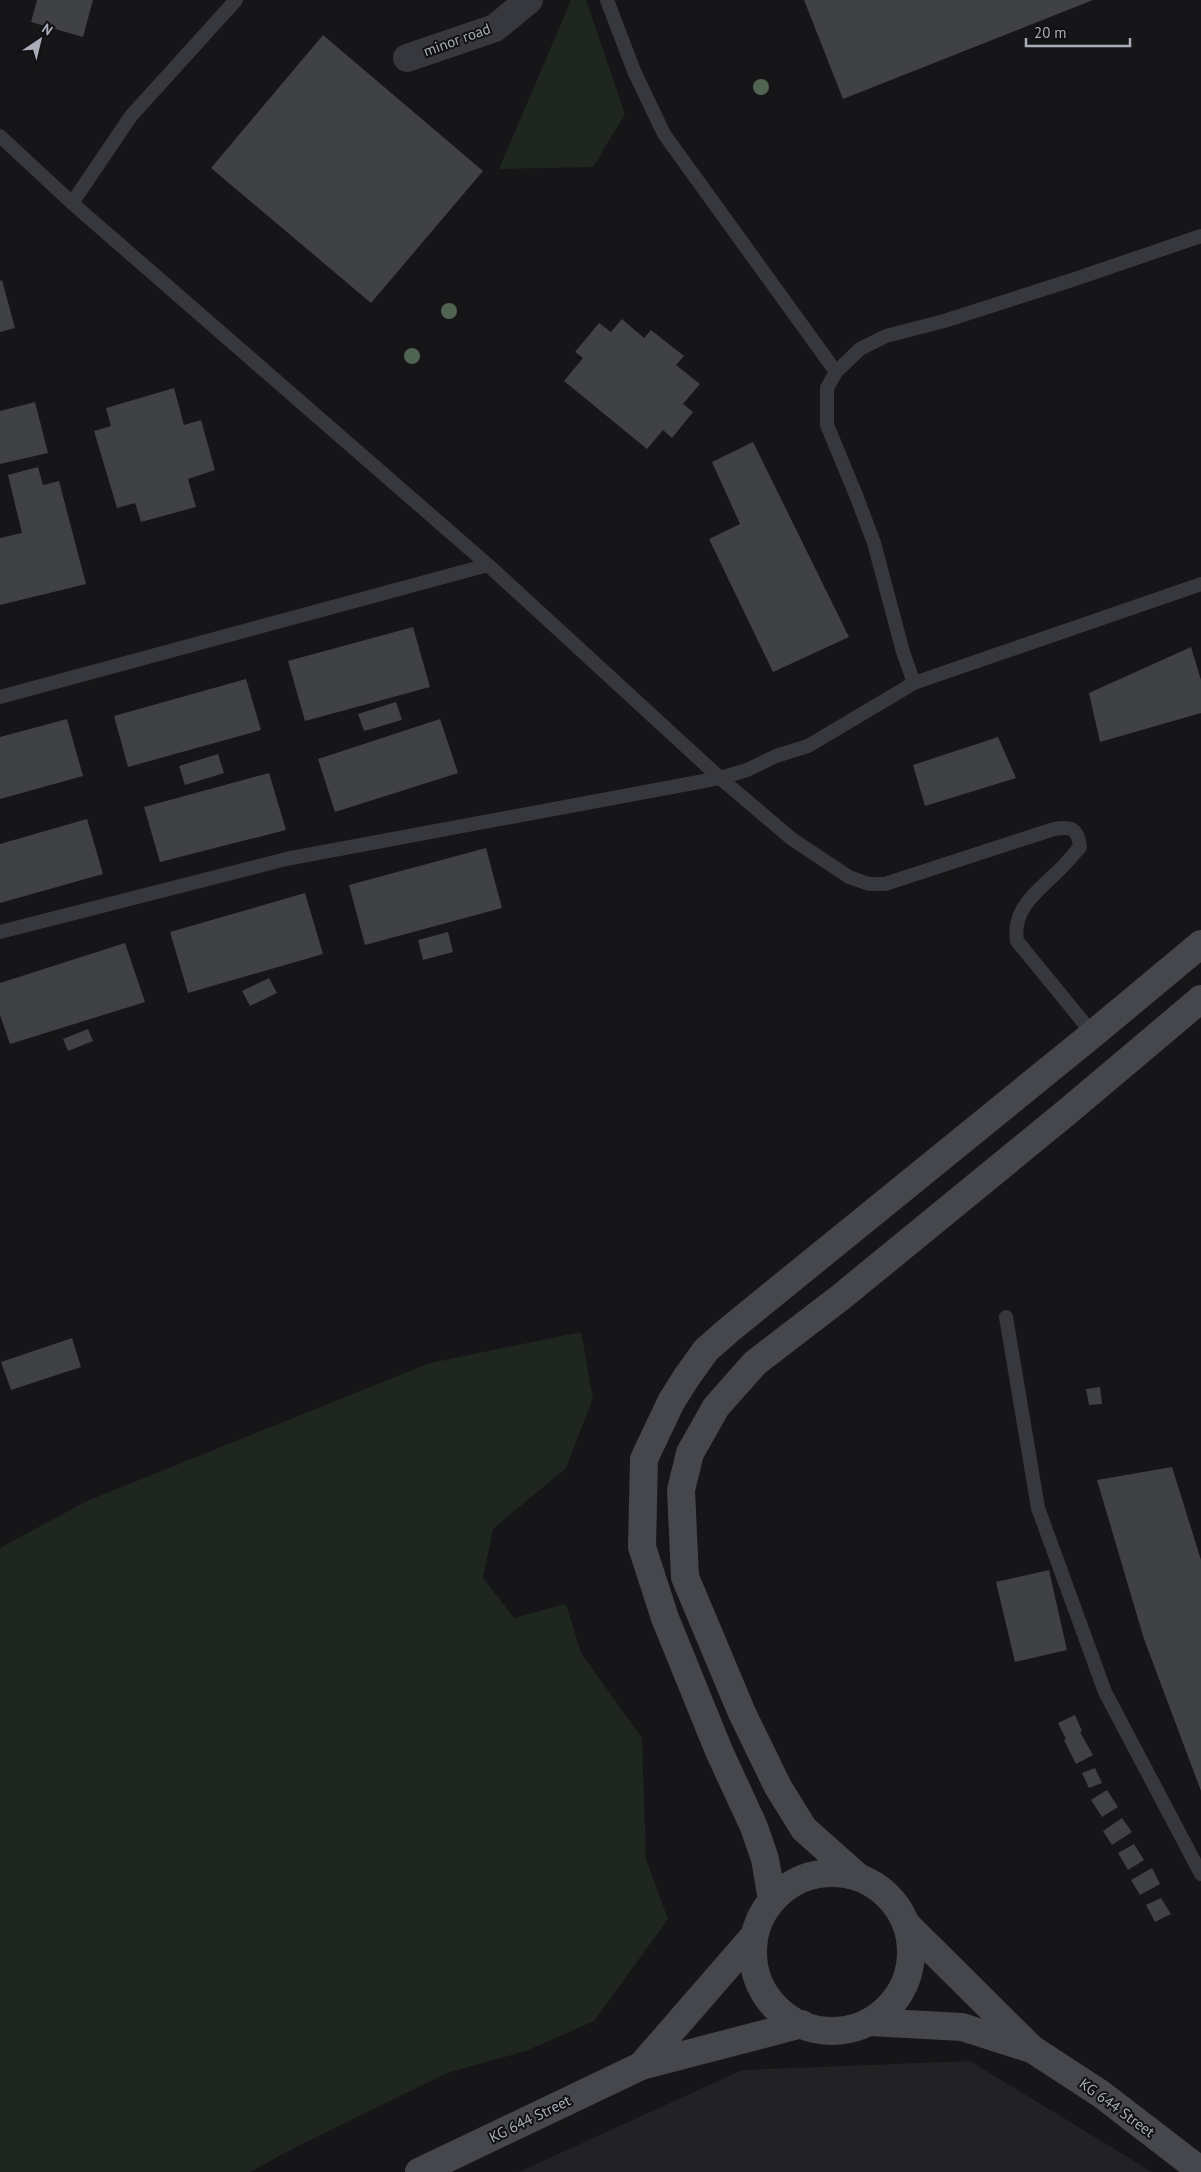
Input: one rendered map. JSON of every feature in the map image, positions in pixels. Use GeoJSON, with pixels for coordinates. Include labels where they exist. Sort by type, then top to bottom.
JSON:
{"type":"FeatureCollection","features":[{"type":"Feature","properties":{"kind":"main road"},"geometry":{"type":"LineString","coordinates":[[772,1900],[765,1859],[754,1827],[720,1751],[665,1618],[642,1547],[644,1459],[671,1402],[706,1350],[1094,1034],[1201,944]]}},
{"type":"Feature","properties":{"kind":"main road"},"geometry":{"type":"LineString","coordinates":[[858,1877],[804,1829],[778,1788],[742,1713],[685,1577],[681,1490],[690,1453],[716,1408],[755,1363],[841,1297],[1201,999]]}},
{"type":"Feature","properties":{"kind":"main road"},"geometry":{"type":"LineString","coordinates":[[643,1484],[681,1490]]}},
{"type":"Feature","properties":{"kind":"main road"},"geometry":{"type":"LineString","coordinates":[[834,1873],[858,1877],[873,1884],[887,1895],[898,1908],[906,1924],[911,1946],[909,1969],[902,1990],[888,2008],[870,2022],[853,2028],[836,2030],[818,2029],[802,2024],[783,2013],[773,2003],[758,1978],[753,1958],[754,1936],[758,1923],[772,1900],[790,1885],[811,1875],[834,1873]]}},
{"type":"Feature","properties":{"kind":"main road","name":"KG 644 Street"},"geometry":{"type":"LineString","coordinates":[[906,1924],[1032,2049],[1101,2094],[1201,2171]]}},
{"type":"Feature","properties":{"kind":"main road","name":"KG 644 Street"},"geometry":{"type":"LineString","coordinates":[[641,2066],[754,1936]]}},
{"type":"Feature","properties":{"kind":"main road","name":"KG 644 Street"},"geometry":{"type":"LineString","coordinates":[[870,2022],[962,2027],[1032,2049]]}},
{"type":"Feature","properties":{"kind":"main road","name":"KG 644 Street"},"geometry":{"type":"LineString","coordinates":[[419,2172],[641,2066],[802,2024]]}},
{"type":"Feature","properties":{"kind":"street","name":"minor road"},"geometry":{"type":"LineString","coordinates":[[407,58],[495,28],[529,0]]}},
{"type":"Feature","properties":{"kind":"lane"},"geometry":{"type":"LineString","coordinates":[[72,203],[132,116],[236,0]]}},
{"type":"Feature","properties":{"kind":"lane"},"geometry":{"type":"LineString","coordinates":[[607,0],[634,71],[664,134],[836,372]]}},
{"type":"Feature","properties":{"kind":"lane"},"geometry":{"type":"LineString","coordinates":[[0,136],[72,203],[488,565],[720,778],[792,839],[849,877],[869,884],[885,884],[1054,829],[1065,827],[1075,830],[1079,838],[1080,847],[1030,897],[1017,919],[1015,930],[1017,941],[1094,1034]]}},
{"type":"Feature","properties":{"kind":"lane"},"geometry":{"type":"LineString","coordinates":[[914,683],[903,652],[874,543],[849,477],[826,425],[827,388],[836,372],[860,350],[886,336],[944,321],[1201,236]]}},
{"type":"Feature","properties":{"kind":"lane"},"geometry":{"type":"LineString","coordinates":[[0,697],[488,565]]}},
{"type":"Feature","properties":{"kind":"lane"},"geometry":{"type":"LineString","coordinates":[[0,932],[286,860],[720,778],[747,770],[776,756],[808,746],[914,683],[1201,584]]}},
{"type":"Feature","properties":{"kind":"lane"},"geometry":{"type":"LineString","coordinates":[[1006,1317],[1038,1508],[1105,1692],[1201,1874]]}},
{"type":"Feature","properties":{"kind":"shaded area"},"geometry":{"type":"Polygon","coordinates":[[[571,0],[586,0],[625,114],[593,167],[499,169],[571,0]]]}},
{"type":"Feature","properties":{"kind":"shaded area"},"geometry":{"type":"Polygon","coordinates":[[[581,1332],[593,1398],[566,1468],[493,1529],[483,1578],[514,1618],[566,1604],[581,1653],[642,1738],[646,1859],[668,1919],[594,2021],[526,2051],[447,2073],[294,2148],[250,2172],[0,2172],[0,1548],[87,1501],[430,1363],[581,1332]]]}},
{"type":"Feature","properties":{"kind":"shaded area"},"geometry":{"type":"Polygon","coordinates":[[[970,2061],[1152,2172],[519,2172],[742,2070],[970,2061]]]}},
{"type":"Feature","properties":{"kind":"building"},"geometry":{"type":"Polygon","coordinates":[[[37,0],[93,0],[83,37],[31,22],[37,0]]]}},
{"type":"Feature","properties":{"kind":"building"},"geometry":{"type":"Polygon","coordinates":[[[804,0],[1093,0],[843,99],[804,0]]]}},
{"type":"Feature","properties":{"kind":"building"},"geometry":{"type":"Polygon","coordinates":[[[323,35],[483,171],[371,303],[211,168],[323,35]]]}},
{"type":"Feature","properties":{"kind":"building"},"geometry":{"type":"Polygon","coordinates":[[[2,280],[15,328],[0,332],[0,281],[2,280]]]}},
{"type":"Feature","properties":{"kind":"building"},"geometry":{"type":"Polygon","coordinates":[[[622,319],[644,338],[651,330],[684,356],[676,365],[700,384],[683,404],[693,412],[672,438],[663,430],[647,449],[564,381],[583,358],[575,352],[599,323],[611,332],[622,319]]]}},
{"type":"Feature","properties":{"kind":"building"},"geometry":{"type":"Polygon","coordinates":[[[174,388],[184,425],[201,420],[215,470],[188,479],[196,507],[141,522],[135,503],[117,508],[94,431],[111,426],[106,408],[174,388]]]}},
{"type":"Feature","properties":{"kind":"building"},"geometry":{"type":"Polygon","coordinates":[[[35,402],[48,453],[0,464],[0,411],[35,402]]]}},
{"type":"Feature","properties":{"kind":"building"},"geometry":{"type":"Polygon","coordinates":[[[753,442],[849,637],[773,672],[709,539],[740,524],[712,462],[753,442]]]}},
{"type":"Feature","properties":{"kind":"building"},"geometry":{"type":"Polygon","coordinates":[[[38,467],[43,485],[59,481],[86,584],[0,605],[0,538],[22,533],[8,475],[38,467]]]}},
{"type":"Feature","properties":{"kind":"building"},"geometry":{"type":"Polygon","coordinates":[[[413,627],[430,687],[305,721],[288,661],[413,627]]]}},
{"type":"Feature","properties":{"kind":"building"},"geometry":{"type":"Polygon","coordinates":[[[1191,647],[1201,680],[1201,713],[1100,742],[1089,693],[1191,647]]]}},
{"type":"Feature","properties":{"kind":"building"},"geometry":{"type":"Polygon","coordinates":[[[246,679],[261,730],[128,767],[114,716],[246,679]]]}},
{"type":"Feature","properties":{"kind":"building"},"geometry":{"type":"Polygon","coordinates":[[[396,702],[402,720],[364,731],[358,714],[396,702]]]}},
{"type":"Feature","properties":{"kind":"building"},"geometry":{"type":"Polygon","coordinates":[[[67,719],[83,776],[0,799],[0,737],[67,719]]]}},
{"type":"Feature","properties":{"kind":"building"},"geometry":{"type":"Polygon","coordinates":[[[440,719],[458,773],[335,812],[318,759],[440,719]]]}},
{"type":"Feature","properties":{"kind":"building"},"geometry":{"type":"Polygon","coordinates":[[[998,737],[1016,778],[925,806],[913,765],[998,737]]]}},
{"type":"Feature","properties":{"kind":"building"},"geometry":{"type":"Polygon","coordinates":[[[218,754],[224,773],[185,785],[179,766],[218,754]]]}},
{"type":"Feature","properties":{"kind":"building"},"geometry":{"type":"Polygon","coordinates":[[[269,773],[286,830],[160,862],[144,807],[269,773]]]}},
{"type":"Feature","properties":{"kind":"building"},"geometry":{"type":"Polygon","coordinates":[[[87,819],[103,874],[0,903],[0,844],[87,819]]]}},
{"type":"Feature","properties":{"kind":"building"},"geometry":{"type":"Polygon","coordinates":[[[486,848],[502,908],[365,945],[349,885],[486,848]]]}},
{"type":"Feature","properties":{"kind":"building"},"geometry":{"type":"Polygon","coordinates":[[[305,893],[323,954],[188,993],[170,932],[305,893]]]}},
{"type":"Feature","properties":{"kind":"building"},"geometry":{"type":"Polygon","coordinates":[[[448,932],[453,952],[423,960],[418,940],[448,932]]]}},
{"type":"Feature","properties":{"kind":"building"},"geometry":{"type":"Polygon","coordinates":[[[125,943],[145,1002],[10,1044],[0,1015],[0,983],[125,943]]]}},
{"type":"Feature","properties":{"kind":"building"},"geometry":{"type":"Polygon","coordinates":[[[269,978],[277,993],[250,1006],[242,991],[269,978]]]}},
{"type":"Feature","properties":{"kind":"building"},"geometry":{"type":"Polygon","coordinates":[[[88,1029],[93,1041],[68,1051],[63,1039],[88,1029]]]}},
{"type":"Feature","properties":{"kind":"building"},"geometry":{"type":"Polygon","coordinates":[[[72,1338],[81,1367],[11,1390],[1,1362],[72,1338]]]}},
{"type":"Feature","properties":{"kind":"building"},"geometry":{"type":"Polygon","coordinates":[[[1100,1387],[1102,1404],[1089,1405],[1086,1389],[1100,1387]]]}},
{"type":"Feature","properties":{"kind":"building"},"geometry":{"type":"Polygon","coordinates":[[[1172,1467],[1201,1560],[1201,1791],[1144,1639],[1097,1480],[1172,1467]]]}},
{"type":"Feature","properties":{"kind":"building"},"geometry":{"type":"Polygon","coordinates":[[[1049,1570],[1067,1650],[1015,1662],[996,1582],[1049,1570]]]}},
{"type":"Feature","properties":{"kind":"building"},"geometry":{"type":"Polygon","coordinates":[[[1075,1715],[1082,1731],[1080,1732],[1093,1755],[1076,1764],[1064,1740],[1075,1735],[1066,1739],[1058,1723],[1075,1715]]]}},
{"type":"Feature","properties":{"kind":"building"},"geometry":{"type":"Polygon","coordinates":[[[1095,1768],[1102,1783],[1089,1788],[1082,1773],[1095,1768]]]}},
{"type":"Feature","properties":{"kind":"building"},"geometry":{"type":"Polygon","coordinates":[[[1107,1790],[1118,1807],[1102,1817],[1091,1800],[1107,1790]]]}},
{"type":"Feature","properties":{"kind":"building"},"geometry":{"type":"Polygon","coordinates":[[[1122,1818],[1132,1832],[1112,1845],[1103,1831],[1122,1818]]]}},
{"type":"Feature","properties":{"kind":"building"},"geometry":{"type":"Polygon","coordinates":[[[1134,1844],[1144,1860],[1128,1870],[1118,1853],[1134,1844]]]}},
{"type":"Feature","properties":{"kind":"building"},"geometry":{"type":"Polygon","coordinates":[[[1152,1868],[1160,1884],[1140,1895],[1131,1880],[1152,1868]]]}},
{"type":"Feature","properties":{"kind":"building"},"geometry":{"type":"Polygon","coordinates":[[[1161,1898],[1171,1914],[1155,1922],[1146,1905],[1161,1898]]]}}]}
